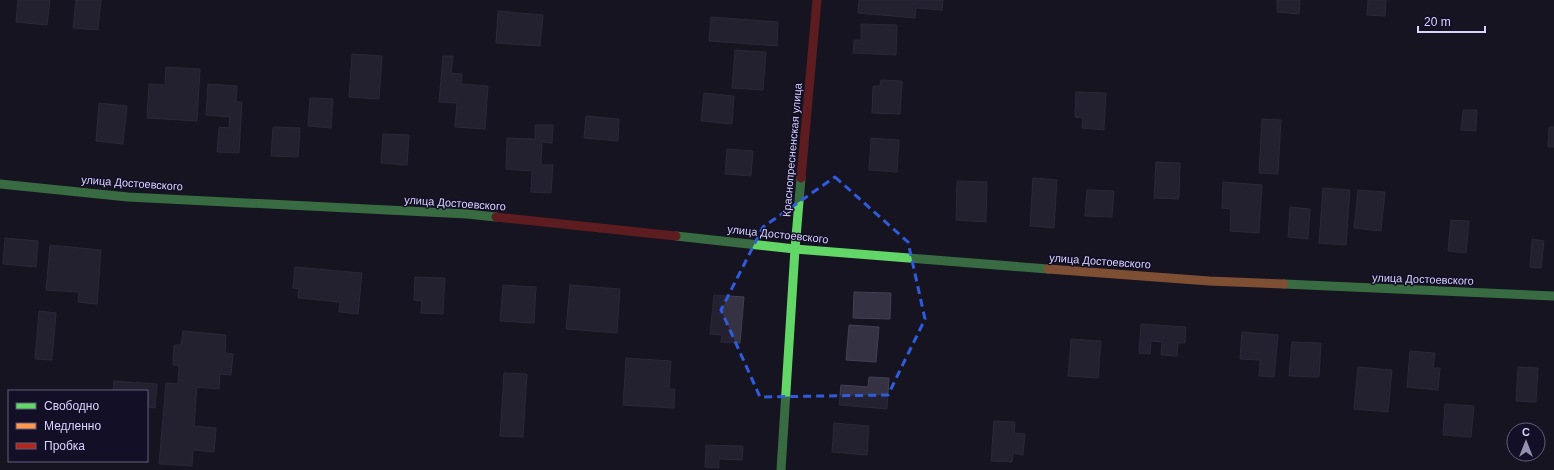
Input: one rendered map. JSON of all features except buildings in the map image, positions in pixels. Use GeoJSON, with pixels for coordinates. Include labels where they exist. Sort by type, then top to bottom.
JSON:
{"type":"FeatureCollection","features":[{"type":"Feature","properties":{"kind":"street","name":"Краснопресненская улица"},"geometry":{"type":"LineString","coordinates":[[781,470],[795,249],[817,0]]}},
{"type":"Feature","properties":{"kind":"street","name":"улица Достоевского"},"geometry":{"type":"LineString","coordinates":[[0,184],[128,197],[467,214],[795,249],[1209,281],[1554,296]]}},
{"type":"Feature","properties":{"kind":"highlighted area"},"geometry":{"type":"Polygon","coordinates":[[[835,177],[908,242],[925,319],[888,395],[760,397],[721,310],[763,227],[835,177]]]}},
{"type":"Feature","properties":{"kind":"traffic: fast"},"geometry":{"type":"LineString","coordinates":[[781,470],[801,178]]}},
{"type":"Feature","properties":{"kind":"traffic: fast"},"geometry":{"type":"LineString","coordinates":[[0,184],[128,197],[467,214],[496,217]]}},
{"type":"Feature","properties":{"kind":"traffic: fast"},"geometry":{"type":"LineString","coordinates":[[676,236],[795,249],[1048,269]]}},
{"type":"Feature","properties":{"kind":"traffic: fast"},"geometry":{"type":"LineString","coordinates":[[1284,284],[1554,296]]}},
{"type":"Feature","properties":{"kind":"traffic: slow"},"geometry":{"type":"LineString","coordinates":[[1048,269],[1209,281],[1284,284]]}},
{"type":"Feature","properties":{"kind":"traffic: jam"},"geometry":{"type":"LineString","coordinates":[[801,178],[817,0]]}},
{"type":"Feature","properties":{"kind":"traffic: jam"},"geometry":{"type":"LineString","coordinates":[[496,217],[676,236]]}}]}
